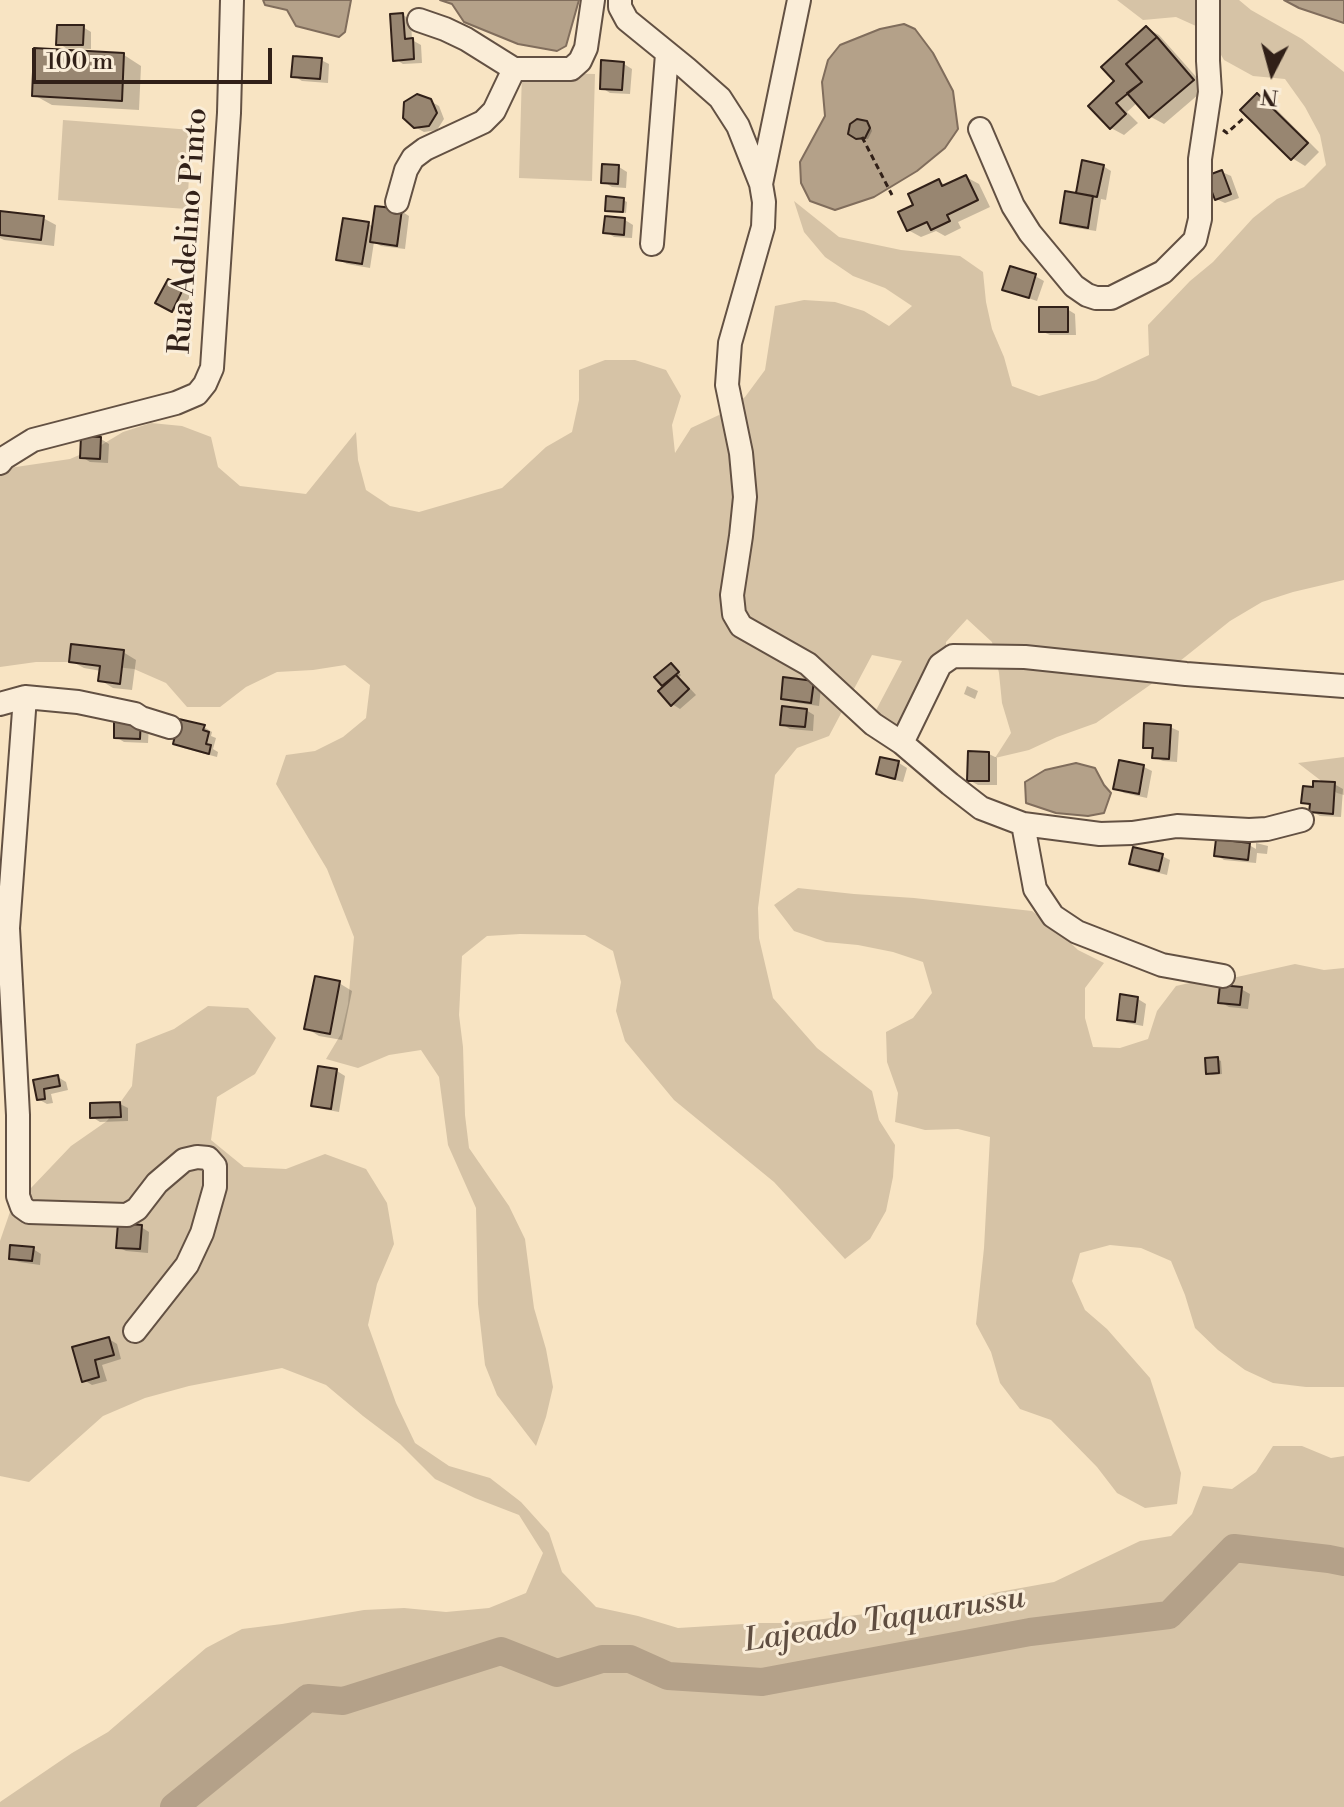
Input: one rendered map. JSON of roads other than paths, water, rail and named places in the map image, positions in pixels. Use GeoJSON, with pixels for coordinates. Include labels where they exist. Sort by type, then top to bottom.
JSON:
{"type":"FeatureCollection","features":[{"type":"Feature","properties":{"kind":"street","name":"Rua Adelino Pinto"},"geometry":{"type":"LineString","coordinates":[[0,463],[33,440],[176,403],[197,394],[205,384],[212,368],[229,113],[232,0]]}},
{"type":"Feature","properties":{"kind":"street"},"geometry":{"type":"LineString","coordinates":[[419,20],[466,39],[514,69],[571,69],[580,61],[586,48],[593,0]]}},
{"type":"Feature","properties":{"kind":"street"},"geometry":{"type":"LineString","coordinates":[[620,0],[627,20],[720,98],[738,126],[761,184],[763,227],[730,343],[727,385],[741,453],[745,497],[732,595],[734,614],[741,626],[808,664],[873,724],[902,743],[981,808],[1023,824],[1100,834],[1177,826],[1267,829],[1302,820]]}},
{"type":"Feature","properties":{"kind":"street"},"geometry":{"type":"LineString","coordinates":[[761,184],[799,0]]}},
{"type":"Feature","properties":{"kind":"street"},"geometry":{"type":"LineString","coordinates":[[980,129],[1013,206],[1030,233],[1074,286],[1096,298],[1111,298],[1163,272],[1195,240],[1200,219],[1200,159],[1210,92],[1208,0]]}},
{"type":"Feature","properties":{"kind":"street"},"geometry":{"type":"LineString","coordinates":[[652,244],[667,54]]}},
{"type":"Feature","properties":{"kind":"street"},"geometry":{"type":"LineString","coordinates":[[397,202],[406,170],[413,158],[425,149],[483,122],[494,111],[514,69]]}},
{"type":"Feature","properties":{"kind":"street"},"geometry":{"type":"LineString","coordinates":[[902,743],[940,665],[953,656],[1025,657],[1344,686]]}},
{"type":"Feature","properties":{"kind":"street"},"geometry":{"type":"LineString","coordinates":[[0,704],[25,697],[78,702],[135,714],[170,727]]}},
{"type":"Feature","properties":{"kind":"street"},"geometry":{"type":"LineString","coordinates":[[25,697],[8,928],[18,1115],[18,1196],[22,1207],[29,1212],[127,1215],[137,1209],[157,1183],[184,1160],[208,1158],[215,1166],[212,1198],[202,1233],[187,1265],[135,1331]]}},
{"type":"Feature","properties":{"kind":"street"},"geometry":{"type":"LineString","coordinates":[[1023,824],[1035,889],[1053,916],[1077,932],[1162,965],[1223,976]]}},
{"type":"Feature","properties":{"kind":"waterway","name":"Lajeado Taquarussu"},"geometry":{"type":"LineString","coordinates":[[174,1807],[308,1698],[343,1701],[501,1651],[557,1673],[602,1659],[630,1659],[668,1676],[762,1682],[1030,1632],[1169,1615],[1234,1548],[1344,1562]]}}]}
